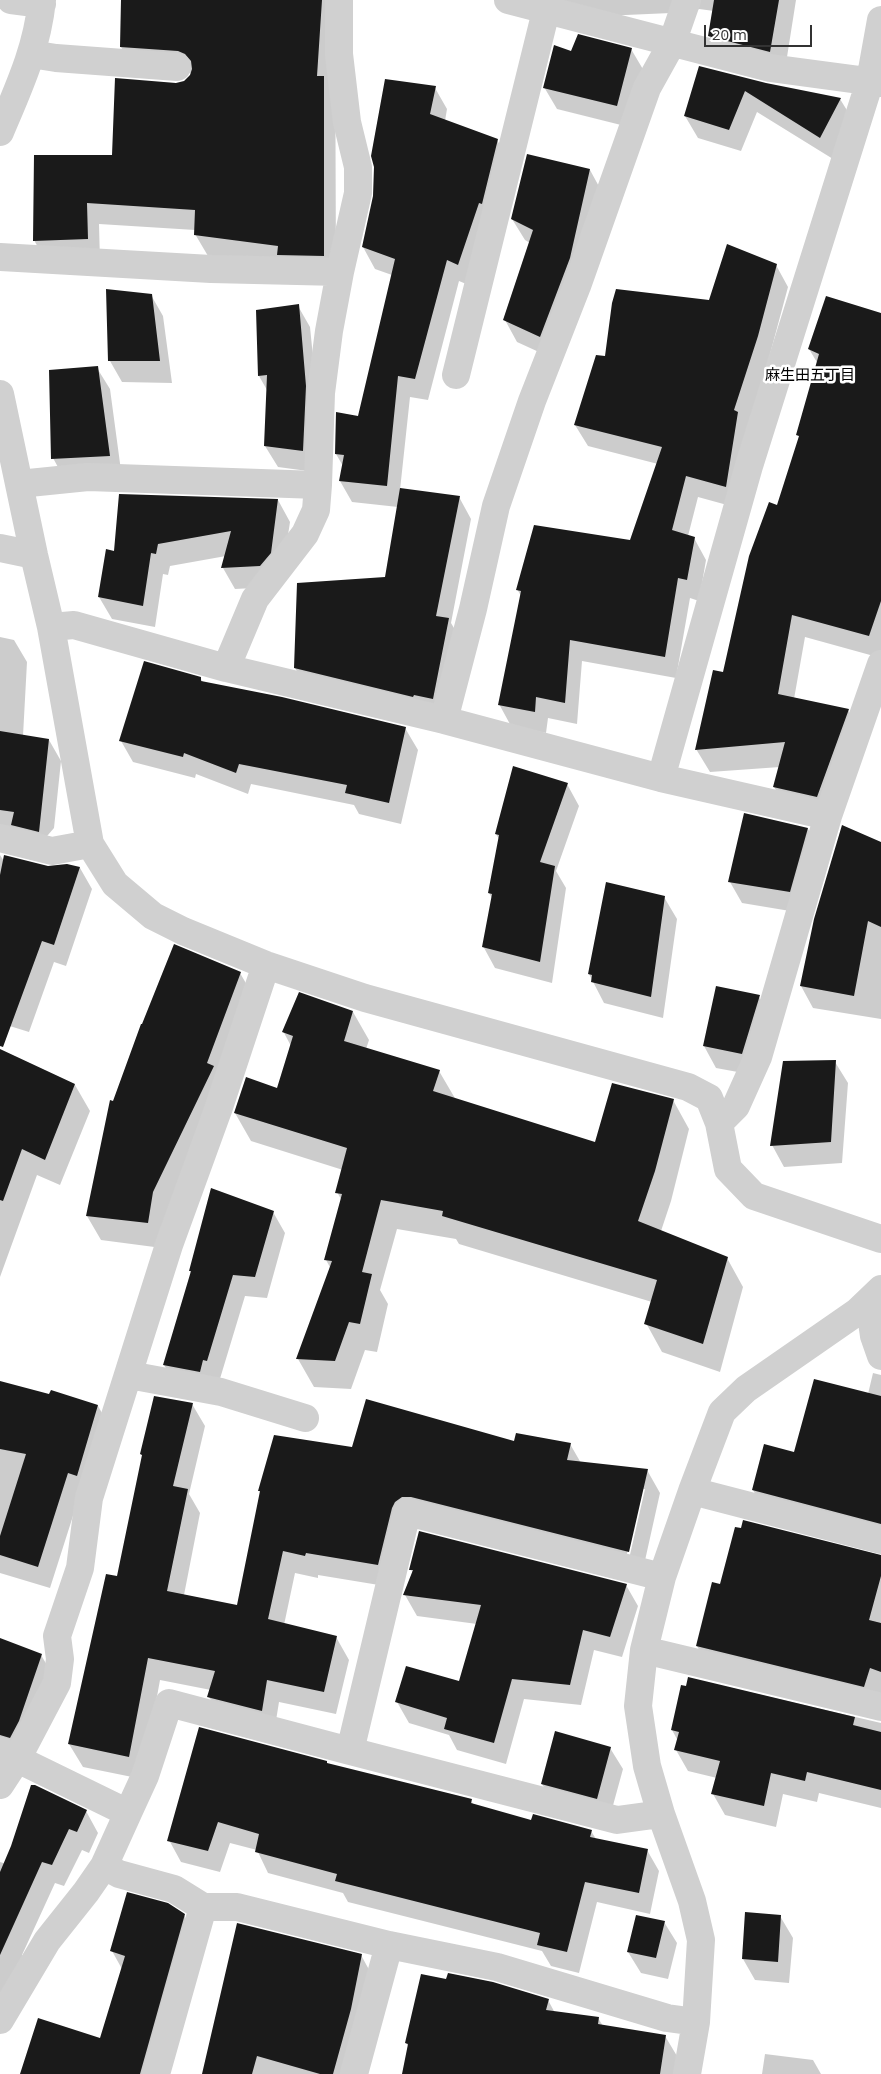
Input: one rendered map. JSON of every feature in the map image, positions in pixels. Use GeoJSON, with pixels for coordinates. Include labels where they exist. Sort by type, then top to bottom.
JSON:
{"type":"FeatureCollection","features":[{"type":"Feature","properties":{"kind":"street"},"geometry":{"type":"LineString","coordinates":[[0,132],[32,54],[39,30],[42,2],[10,0]]}},
{"type":"Feature","properties":{"kind":"street"},"geometry":{"type":"LineString","coordinates":[[226,668],[255,598],[305,534],[316,510],[321,393],[329,331],[358,193],[358,167],[347,122],[339,54],[339,0]]}},
{"type":"Feature","properties":{"kind":"street"},"geometry":{"type":"LineString","coordinates":[[444,720],[473,609],[496,506],[532,401],[577,286],[644,97],[672,43],[686,0]]}},
{"type":"Feature","properties":{"kind":"street"},"geometry":{"type":"LineString","coordinates":[[456,375],[529,4],[770,68],[876,82]]}},
{"type":"Feature","properties":{"kind":"street"},"geometry":{"type":"LineString","coordinates":[[661,778],[750,466],[876,82],[881,20]]}},
{"type":"Feature","properties":{"kind":"street"},"geometry":{"type":"LineString","coordinates":[[32,54],[56,58],[177,67]]}},
{"type":"Feature","properties":{"kind":"street"},"geometry":{"type":"LineString","coordinates":[[0,257],[210,269],[340,272]]}},
{"type":"Feature","properties":{"kind":"street"},"geometry":{"type":"LineString","coordinates":[[0,394],[51,627],[90,844],[115,884],[153,916],[183,931],[266,965],[366,998],[542,1045],[688,1087],[709,1098],[719,1123],[728,1169],[754,1196],[881,1239]]}},
{"type":"Feature","properties":{"kind":"street"},"geometry":{"type":"LineString","coordinates":[[19,484],[88,477],[318,485]]}},
{"type":"Feature","properties":{"kind":"street"},"geometry":{"type":"LineString","coordinates":[[0,548],[34,555]]}},
{"type":"Feature","properties":{"kind":"street"},"geometry":{"type":"LineString","coordinates":[[51,627],[74,625],[226,668],[444,720],[661,778],[828,816]]}},
{"type":"Feature","properties":{"kind":"street"},"geometry":{"type":"LineString","coordinates":[[719,1123],[736,1106],[758,1057],[828,816],[881,664]]}},
{"type":"Feature","properties":{"kind":"street"},"geometry":{"type":"LineString","coordinates":[[0,838],[52,851],[90,844]]}},
{"type":"Feature","properties":{"kind":"street"},"geometry":{"type":"LineString","coordinates":[[0,1785],[8,1755],[57,1683],[60,1659],[57,1636],[80,1568],[89,1498],[169,1245],[218,1110],[266,965]]}},
{"type":"Feature","properties":{"kind":"street"},"geometry":{"type":"LineString","coordinates":[[875,1295],[874,1336],[881,1356]]}},
{"type":"Feature","properties":{"kind":"street"},"geometry":{"type":"LineString","coordinates":[[687,2074],[696,2022],[700,1940],[692,1901],[661,1814],[647,1766],[638,1706],[644,1650],[662,1577],[722,1412],[746,1389],[857,1312],[875,1295]]}},
{"type":"Feature","properties":{"kind":"street"},"geometry":{"type":"LineString","coordinates":[[129,1375],[221,1392],[305,1418]]}},
{"type":"Feature","properties":{"kind":"street"},"geometry":{"type":"LineString","coordinates":[[692,1491],[881,1540]]}},
{"type":"Feature","properties":{"kind":"street"},"geometry":{"type":"LineString","coordinates":[[350,1751],[407,1512],[662,1577]]}},
{"type":"Feature","properties":{"kind":"street"},"geometry":{"type":"LineString","coordinates":[[644,1650],[881,1707]]}},
{"type":"Feature","properties":{"kind":"street"},"geometry":{"type":"LineString","coordinates":[[0,2020],[47,1941],[104,1866],[145,1776],[169,1703],[617,1820],[661,1814]]}},
{"type":"Feature","properties":{"kind":"street"},"geometry":{"type":"LineString","coordinates":[[8,1755],[128,1814]]}},
{"type":"Feature","properties":{"kind":"street"},"geometry":{"type":"LineString","coordinates":[[104,1866],[119,1874],[174,1889],[203,1908],[237,1907],[389,1945],[497,1967],[667,2018],[696,2022]]}},
{"type":"Feature","properties":{"kind":"street"},"geometry":{"type":"LineString","coordinates":[[156,2074],[203,1908]]}},
{"type":"Feature","properties":{"kind":"street"},"geometry":{"type":"LineString","coordinates":[[354,2074],[389,1945]]}},
{"type":"Feature","properties":{"kind":"building"},"geometry":{"type":"Polygon","coordinates":[[[121,0],[322,0],[317,76],[324,76],[324,256],[277,255],[278,246],[194,235],[195,210],[87,203],[88,239],[33,241],[34,155],[112,155],[115,78],[176,83],[184,81],[190,75],[192,69],[191,61],[185,54],[178,51],[120,47],[121,0]]]}},
{"type":"Feature","properties":{"kind":"building"},"geometry":{"type":"Polygon","coordinates":[[[714,0],[779,0],[770,52],[708,36],[714,0]]]}},
{"type":"Feature","properties":{"kind":"building"},"geometry":{"type":"Polygon","coordinates":[[[578,34],[632,48],[617,106],[543,88],[554,45],[571,51],[578,34]]]}},
{"type":"Feature","properties":{"kind":"building"},"geometry":{"type":"Polygon","coordinates":[[[699,66],[766,83],[841,98],[820,138],[745,91],[729,130],[684,116],[699,66]]]}},
{"type":"Feature","properties":{"kind":"building"},"geometry":{"type":"Polygon","coordinates":[[[385,79],[436,86],[430,114],[498,139],[482,204],[479,203],[458,265],[447,260],[415,379],[398,376],[387,486],[339,481],[344,455],[335,454],[336,412],[358,416],[395,259],[362,247],[373,196],[374,167],[371,156],[385,79]]]}},
{"type":"Feature","properties":{"kind":"building"},"geometry":{"type":"Polygon","coordinates":[[[527,154],[590,169],[570,258],[540,337],[503,320],[533,230],[511,219],[527,154]]]}},
{"type":"Feature","properties":{"kind":"building"},"geometry":{"type":"Polygon","coordinates":[[[727,244],[777,264],[758,336],[734,410],[738,412],[726,487],[686,476],[672,530],[695,537],[687,580],[678,578],[665,657],[570,640],[565,703],[536,697],[535,712],[498,705],[521,591],[516,590],[534,525],[630,540],[662,447],[574,425],[596,355],[605,356],[612,303],[616,289],[709,300],[727,244]]]}},
{"type":"Feature","properties":{"kind":"building"},"geometry":{"type":"Polygon","coordinates":[[[106,289],[152,294],[160,361],[108,361],[106,289]]]}},
{"type":"Feature","properties":{"kind":"building"},"geometry":{"type":"Polygon","coordinates":[[[826,296],[881,313],[881,601],[869,636],[792,615],[778,694],[849,709],[817,797],[773,787],[785,742],[695,750],[713,670],[723,672],[749,556],[769,502],[777,505],[799,436],[796,435],[819,354],[808,349],[826,296]]]}},
{"type":"Feature","properties":{"kind":"building"},"geometry":{"type":"Polygon","coordinates":[[[299,304],[306,386],[303,451],[264,446],[267,375],[258,376],[256,310],[299,304]]]}},
{"type":"Feature","properties":{"kind":"building"},"geometry":{"type":"Polygon","coordinates":[[[98,366],[110,456],[51,459],[49,370],[98,366]]]}},
{"type":"Feature","properties":{"kind":"building"},"geometry":{"type":"Polygon","coordinates":[[[400,488],[460,496],[436,616],[449,618],[433,699],[414,695],[413,697],[294,668],[297,583],[385,577],[400,488]]]}},
{"type":"Feature","properties":{"kind":"building"},"geometry":{"type":"Polygon","coordinates":[[[119,494],[278,499],[271,553],[260,566],[221,568],[231,531],[158,544],[156,554],[151,553],[143,606],[98,597],[106,549],[114,551],[119,494]]]}},
{"type":"Feature","properties":{"kind":"building"},"geometry":{"type":"Polygon","coordinates":[[[144,661],[201,677],[201,681],[282,697],[406,727],[389,803],[345,793],[347,785],[239,764],[236,773],[184,753],[183,757],[119,741],[144,661]]]}},
{"type":"Feature","properties":{"kind":"building"},"geometry":{"type":"Polygon","coordinates":[[[0,731],[49,739],[39,832],[11,825],[14,812],[0,810],[0,731]]]}},
{"type":"Feature","properties":{"kind":"building"},"geometry":{"type":"Polygon","coordinates":[[[513,766],[568,783],[540,862],[555,866],[540,962],[482,947],[492,894],[488,893],[499,835],[495,834],[513,766]]]}},
{"type":"Feature","properties":{"kind":"building"},"geometry":{"type":"Polygon","coordinates":[[[744,813],[808,828],[790,892],[728,882],[744,813]]]}},
{"type":"Feature","properties":{"kind":"building"},"geometry":{"type":"Polygon","coordinates":[[[842,825],[881,842],[881,927],[868,921],[854,996],[800,986],[814,919],[842,825]]]}},
{"type":"Feature","properties":{"kind":"building"},"geometry":{"type":"Polygon","coordinates":[[[4,855],[48,866],[67,864],[80,867],[54,945],[42,941],[3,1047],[0,1046],[0,875],[4,855]]]}},
{"type":"Feature","properties":{"kind":"building"},"geometry":{"type":"Polygon","coordinates":[[[606,882],[665,896],[651,997],[591,982],[592,975],[588,974],[606,882]]]}},
{"type":"Feature","properties":{"kind":"building"},"geometry":{"type":"Polygon","coordinates":[[[174,944],[241,972],[207,1063],[214,1066],[153,1192],[148,1223],[86,1216],[110,1100],[113,1101],[141,1024],[174,944]]]}},
{"type":"Feature","properties":{"kind":"building"},"geometry":{"type":"Polygon","coordinates":[[[716,986],[760,995],[742,1054],[703,1046],[716,986]]]}},
{"type":"Feature","properties":{"kind":"building"},"geometry":{"type":"Polygon","coordinates":[[[299,992],[353,1011],[344,1041],[440,1070],[433,1091],[595,1142],[612,1083],[674,1099],[655,1171],[638,1221],[728,1257],[703,1344],[644,1324],[657,1280],[442,1216],[443,1211],[381,1200],[362,1272],[372,1274],[360,1324],[349,1322],[335,1361],[296,1359],[332,1261],[324,1260],[342,1194],[335,1193],[347,1148],[234,1113],[246,1077],[277,1088],[293,1036],[282,1032],[299,992]]]}},
{"type":"Feature","properties":{"kind":"building"},"geometry":{"type":"Polygon","coordinates":[[[0,1049],[75,1084],[45,1160],[22,1149],[3,1201],[0,1200],[0,1049]]]}},
{"type":"Feature","properties":{"kind":"building"},"geometry":{"type":"Polygon","coordinates":[[[836,1060],[831,1142],[770,1146],[783,1061],[836,1060]]]}},
{"type":"Feature","properties":{"kind":"building"},"geometry":{"type":"Polygon","coordinates":[[[211,1188],[274,1211],[255,1277],[233,1275],[207,1361],[203,1360],[200,1372],[163,1365],[191,1271],[189,1271],[211,1188]]]}},
{"type":"Feature","properties":{"kind":"building"},"geometry":{"type":"Polygon","coordinates":[[[814,1379],[881,1396],[881,1524],[752,1490],[764,1444],[794,1452],[814,1379]]]}},
{"type":"Feature","properties":{"kind":"building"},"geometry":{"type":"Polygon","coordinates":[[[0,1381],[49,1394],[51,1390],[98,1405],[77,1476],[68,1473],[38,1567],[0,1555],[0,1536],[26,1454],[0,1449],[0,1381]]]}},
{"type":"Feature","properties":{"kind":"building"},"geometry":{"type":"Polygon","coordinates":[[[154,1396],[193,1403],[173,1486],[188,1489],[167,1591],[237,1605],[260,1491],[258,1491],[274,1435],[352,1447],[366,1399],[514,1441],[516,1433],[571,1443],[567,1460],[648,1469],[629,1552],[411,1497],[402,1497],[395,1502],[392,1508],[378,1565],[306,1553],[305,1556],[283,1551],[268,1619],[337,1636],[324,1692],[267,1680],[262,1711],[207,1697],[215,1671],[148,1658],[129,1757],[68,1744],[106,1574],[117,1576],[142,1455],[140,1454],[154,1396]]]}},
{"type":"Feature","properties":{"kind":"building"},"geometry":{"type":"Polygon","coordinates":[[[743,1520],[881,1555],[881,1576],[869,1620],[881,1623],[881,1672],[870,1668],[864,1687],[696,1646],[712,1582],[720,1584],[735,1527],[741,1528],[743,1520]]]}},
{"type":"Feature","properties":{"kind":"building"},"geometry":{"type":"Polygon","coordinates":[[[419,1531],[627,1584],[610,1637],[583,1630],[570,1685],[512,1679],[494,1743],[444,1729],[447,1718],[395,1702],[406,1666],[459,1681],[481,1605],[403,1595],[413,1570],[409,1570],[419,1531]]]}},
{"type":"Feature","properties":{"kind":"building"},"geometry":{"type":"Polygon","coordinates":[[[0,1638],[42,1654],[19,1721],[10,1738],[0,1735],[0,1638]]]}},
{"type":"Feature","properties":{"kind":"building"},"geometry":{"type":"Polygon","coordinates":[[[688,1677],[855,1717],[853,1725],[881,1732],[881,1790],[807,1772],[805,1781],[771,1773],[764,1806],[711,1794],[720,1761],[674,1750],[679,1732],[671,1730],[681,1685],[686,1686],[688,1677]]]}},
{"type":"Feature","properties":{"kind":"building"},"geometry":{"type":"Polygon","coordinates":[[[199,1727],[327,1761],[327,1763],[472,1799],[471,1803],[531,1820],[533,1814],[592,1830],[590,1837],[648,1849],[639,1893],[585,1882],[567,1952],[537,1945],[540,1933],[335,1881],[337,1874],[255,1852],[259,1834],[218,1822],[208,1851],[167,1841],[199,1727]]]}},
{"type":"Feature","properties":{"kind":"building"},"geometry":{"type":"Polygon","coordinates":[[[555,1731],[611,1747],[597,1799],[541,1784],[555,1731]]]}},
{"type":"Feature","properties":{"kind":"building"},"geometry":{"type":"Polygon","coordinates":[[[31,1785],[35,1785],[87,1810],[77,1832],[69,1829],[52,1865],[42,1862],[0,1955],[0,1872],[11,1846],[31,1785]]]}},
{"type":"Feature","properties":{"kind":"building"},"geometry":{"type":"Polygon","coordinates":[[[127,1892],[168,1903],[185,1914],[140,2074],[20,2074],[38,2018],[100,2038],[125,1956],[110,1951],[127,1892]]]}},
{"type":"Feature","properties":{"kind":"building"},"geometry":{"type":"Polygon","coordinates":[[[745,1912],[781,1915],[778,1962],[742,1959],[745,1912]]]}},
{"type":"Feature","properties":{"kind":"building"},"geometry":{"type":"Polygon","coordinates":[[[636,1915],[665,1921],[656,1958],[627,1952],[636,1915]]]}},
{"type":"Feature","properties":{"kind":"building"},"geometry":{"type":"Polygon","coordinates":[[[237,1923],[362,1954],[351,2009],[333,2074],[320,2074],[257,2056],[252,2074],[202,2074],[237,1923]]]}},
{"type":"Feature","properties":{"kind":"building"},"geometry":{"type":"Polygon","coordinates":[[[448,1973],[493,1982],[549,1999],[546,2010],[599,2017],[598,2024],[666,2035],[660,2074],[402,2074],[408,2044],[405,2043],[421,1974],[446,1979],[448,1973]]]}},
{"type":"Feature","properties":{"kind":"district","name":"麻生田五丁目"},"geometry":{"type":"Point","coordinates":[810,376]}}]}
